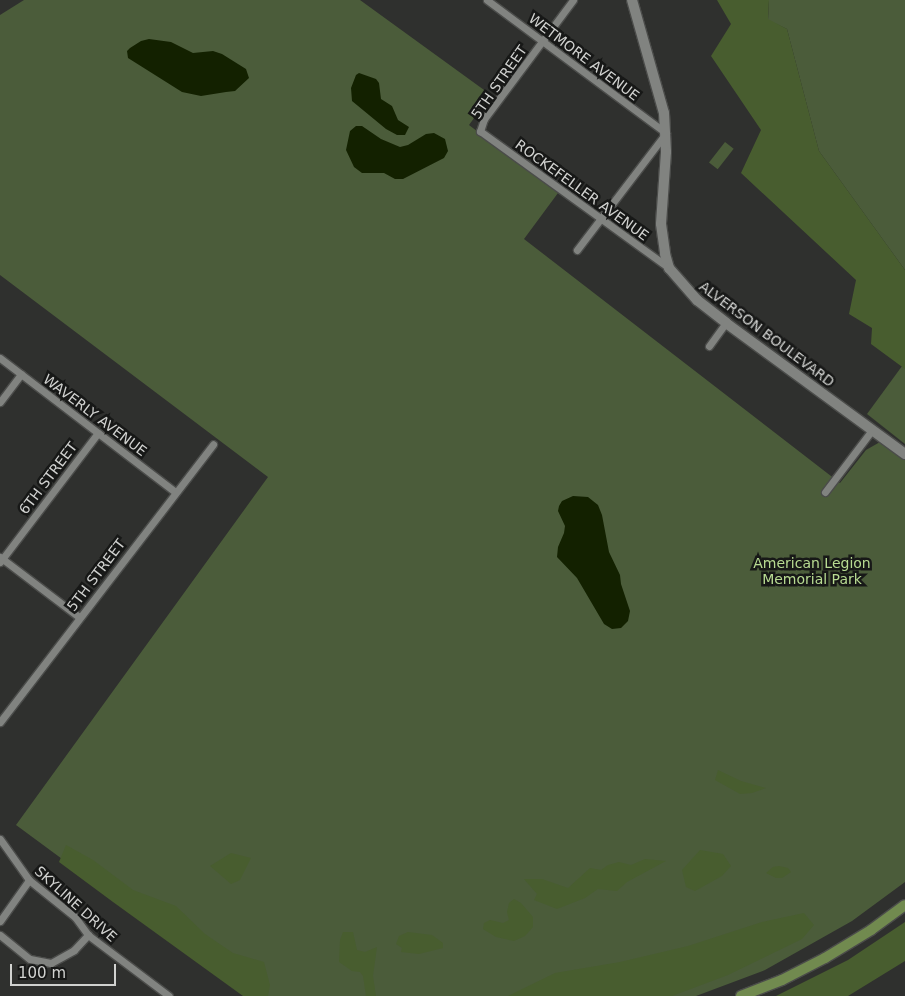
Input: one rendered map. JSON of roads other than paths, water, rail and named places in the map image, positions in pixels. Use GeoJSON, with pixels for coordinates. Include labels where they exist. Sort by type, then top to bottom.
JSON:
{"type":"FeatureCollection","features":[{"type":"Feature","properties":{"kind":"main road","name":"ALVERSON BOULEVARD"},"geometry":{"type":"LineString","coordinates":[[632,0],[660,95],[666,133],[661,224],[664,254],[669,268],[697,300],[726,323],[905,454]]}},
{"type":"Feature","properties":{"kind":"main road"},"geometry":{"type":"LineString","coordinates":[[741,996],[782,980],[825,958],[871,930],[905,905]]}},
{"type":"Feature","properties":{"kind":"street","name":"WETMORE AVENUE"},"geometry":{"type":"LineString","coordinates":[[488,0],[666,133]]}},
{"type":"Feature","properties":{"kind":"street","name":"5TH STREET"},"geometry":{"type":"LineString","coordinates":[[480,130],[484,119],[573,0]]}},
{"type":"Feature","properties":{"kind":"street","name":"ROCKEFELLER AVENUE"},"geometry":{"type":"LineString","coordinates":[[480,130],[669,268]]}},
{"type":"Feature","properties":{"kind":"street"},"geometry":{"type":"LineString","coordinates":[[578,250],[666,133]]}},
{"type":"Feature","properties":{"kind":"street"},"geometry":{"type":"LineString","coordinates":[[709,346],[726,323]]}},
{"type":"Feature","properties":{"kind":"street","name":"WAVERLY AVENUE"},"geometry":{"type":"LineString","coordinates":[[0,358],[176,492]]}},
{"type":"Feature","properties":{"kind":"street"},"geometry":{"type":"LineString","coordinates":[[0,402],[21,374]]}},
{"type":"Feature","properties":{"kind":"street"},"geometry":{"type":"LineString","coordinates":[[825,492],[872,430]]}},
{"type":"Feature","properties":{"kind":"street","name":"6TH STREET"},"geometry":{"type":"LineString","coordinates":[[1,559],[98,433]]}},
{"type":"Feature","properties":{"kind":"street","name":"5TH STREET"},"geometry":{"type":"LineString","coordinates":[[0,722],[213,444]]}},
{"type":"Feature","properties":{"kind":"street"},"geometry":{"type":"LineString","coordinates":[[1,559],[79,617]]}},
{"type":"Feature","properties":{"kind":"street","name":"SKYLINE DRIVE"},"geometry":{"type":"LineString","coordinates":[[0,840],[29,880],[76,917],[88,935],[169,996]]}},
{"type":"Feature","properties":{"kind":"street"},"geometry":{"type":"LineString","coordinates":[[0,921],[29,880]]}},
{"type":"Feature","properties":{"kind":"street"},"geometry":{"type":"LineString","coordinates":[[0,935],[30,959],[51,963],[74,950],[88,935]]}},
{"type":"Feature","properties":{"kind":"park label","name":"American Legion Memorial Park"},"geometry":{"type":"Point","coordinates":[812,572]}}]}
